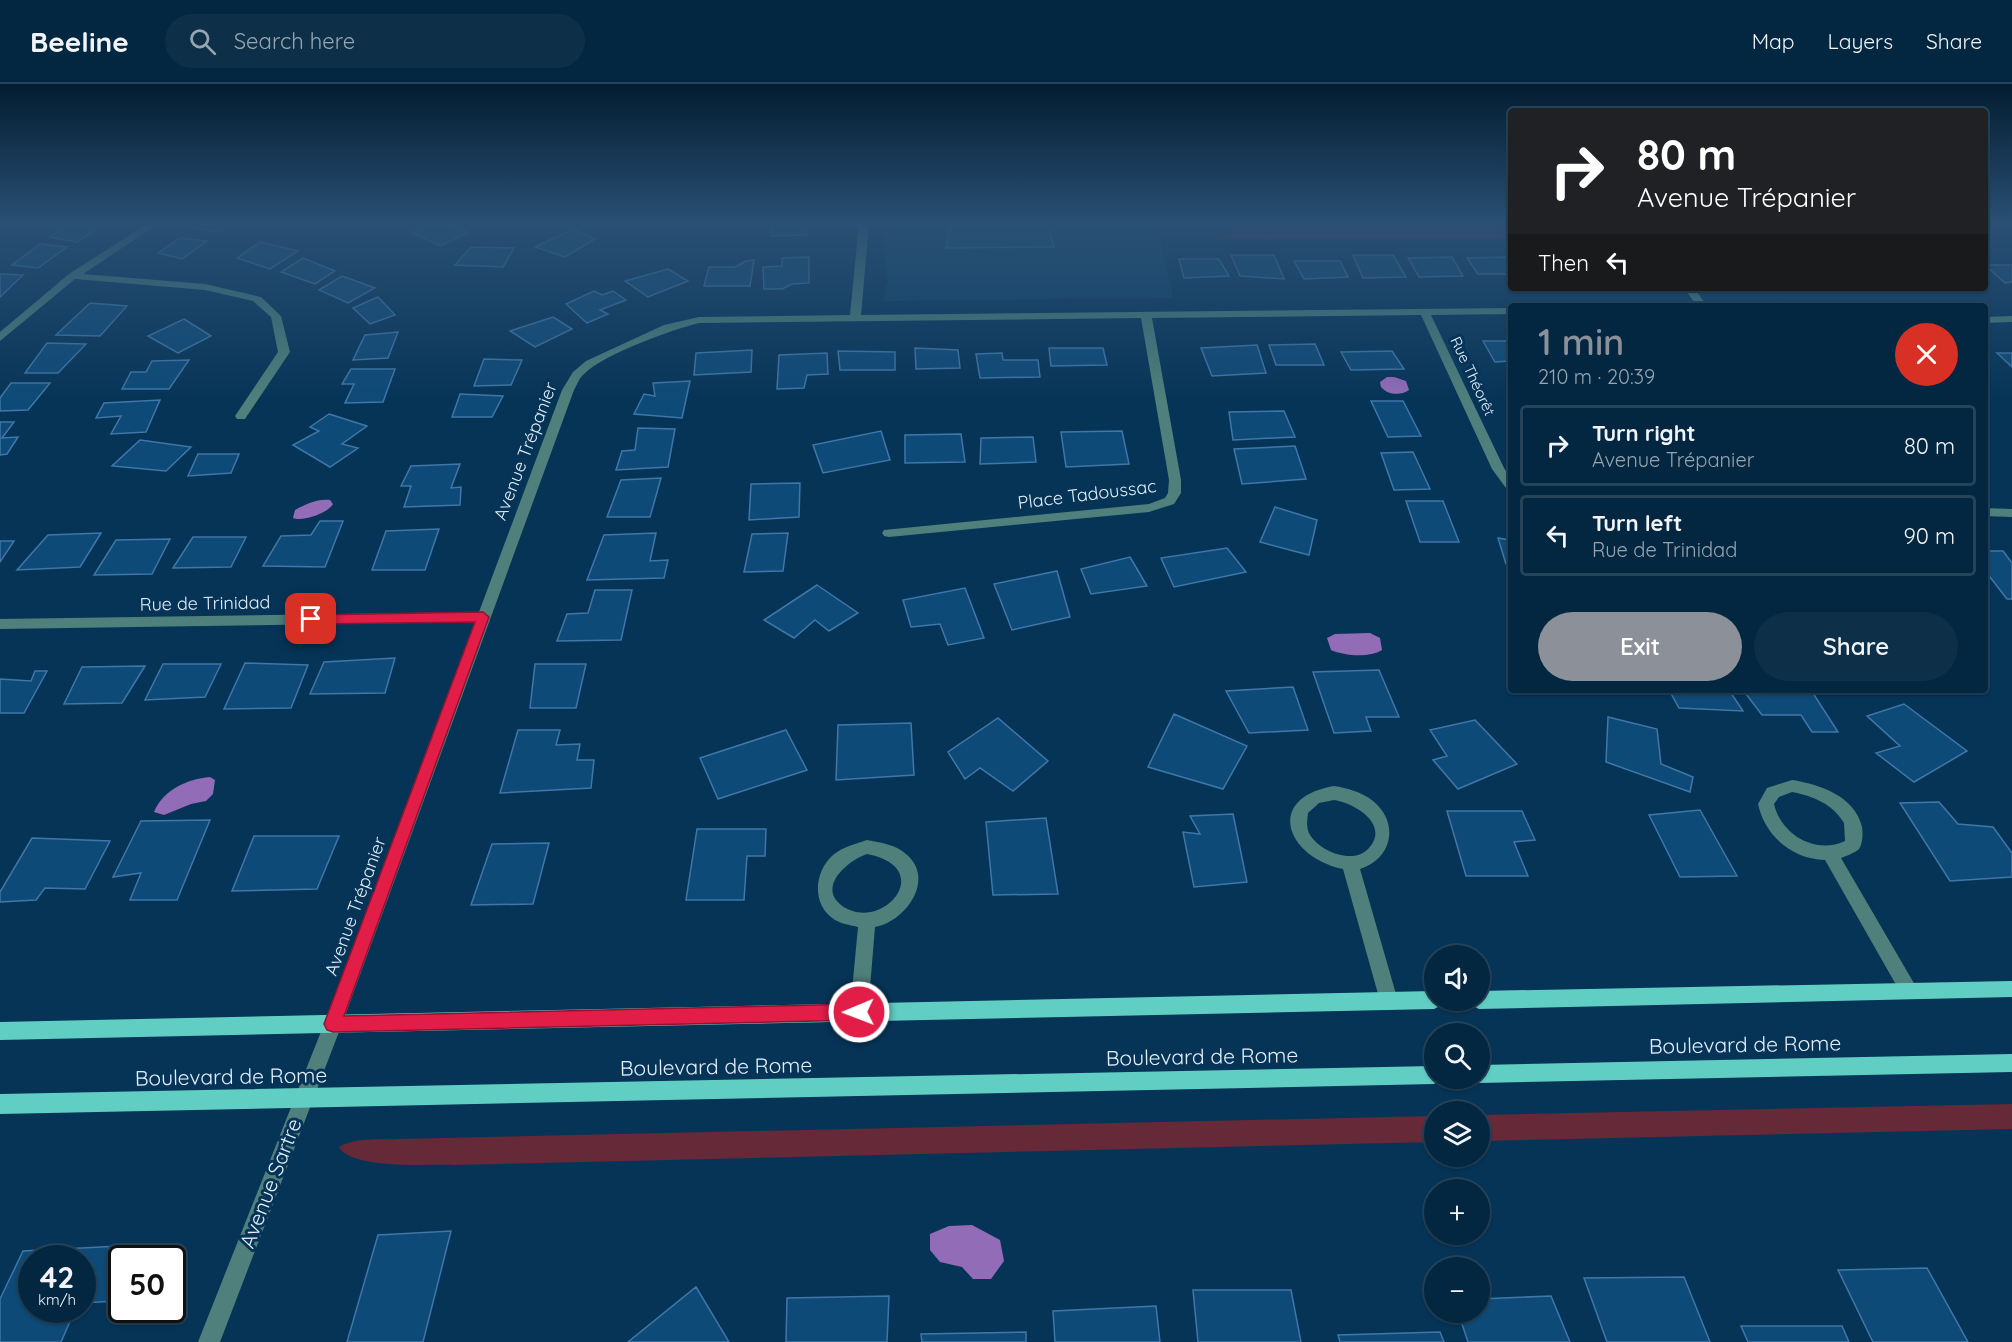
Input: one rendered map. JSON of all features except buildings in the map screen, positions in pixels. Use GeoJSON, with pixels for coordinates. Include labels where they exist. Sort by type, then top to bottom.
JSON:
{"type":"FeatureCollection","features":[{"type":"Feature","properties":{"kind":"main road"},"geometry":{"type":"LineString","coordinates":[[1490,1000],[2012,989]]}},
{"type":"Feature","properties":{"kind":"main road"},"geometry":{"type":"LineString","coordinates":[[0,1030],[1424,1000]]}},
{"type":"Feature","properties":{"kind":"main road","name":"Boulevard de Rome"},"geometry":{"type":"LineString","coordinates":[[1490,1074],[2012,1063]]}},
{"type":"Feature","properties":{"kind":"main road","name":"Boulevard de Rome"},"geometry":{"type":"LineString","coordinates":[[0,1104],[1424,1075]]}},
{"type":"Feature","properties":{"kind":"street"},"geometry":{"type":"LineString","coordinates":[[0,338],[65,283]]}},
{"type":"Feature","properties":{"kind":"street"},"geometry":{"type":"LineString","coordinates":[[153,283],[205,287],[257,299],[276,316],[284,352],[242,416]]}},
{"type":"Feature","properties":{"kind":"street"},"geometry":{"type":"LineString","coordinates":[[855,318],[858,283]]}},
{"type":"Feature","properties":{"kind":"street","name":"Rue Théorêt"},"geometry":{"type":"LineString","coordinates":[[1424,311],[1498,468],[1508,482]]}},
{"type":"Feature","properties":{"kind":"street","name":"Avenue Trépanier"},"geometry":{"type":"LineString","coordinates":[[333,1024],[568,390],[583,368],[668,327],[688,321],[1508,311]]}},
{"type":"Feature","properties":{"kind":"street","name":"Place Tadoussac"},"geometry":{"type":"LineString","coordinates":[[889,533],[1149,508],[1170,502],[1175,495],[1175,480],[1146,315]]}},
{"type":"Feature","properties":{"kind":"street"},"geometry":{"type":"LineString","coordinates":[[1988,320],[2012,319]]}},
{"type":"Feature","properties":{"kind":"street"},"geometry":{"type":"LineString","coordinates":[[1988,512],[2012,513]]}},
{"type":"Feature","properties":{"kind":"street","name":"Rue de Trinidad"},"geometry":{"type":"LineString","coordinates":[[0,624],[483,617]]}},
{"type":"Feature","properties":{"kind":"street"},"geometry":{"type":"LineString","coordinates":[[1830,854],[1847,849],[1855,838],[1852,823],[1841,807],[1823,794],[1802,787],[1783,787],[1770,793],[1765,804],[1769,820],[1774,827],[1799,847],[1830,854],[1909,991]]}},
{"type":"Feature","properties":{"kind":"street"},"geometry":{"type":"LineString","coordinates":[[1324,794],[1343,794],[1362,802],[1376,815],[1383,831],[1380,846],[1368,858],[1350,862],[1340,862],[1322,855],[1307,843],[1302,835],[1299,819],[1304,806],[1310,801],[1324,794]]}},
{"type":"Feature","properties":{"kind":"street"},"geometry":{"type":"LineString","coordinates":[[878,847],[897,855],[904,862],[909,870],[909,890],[905,900],[889,914],[867,921],[856,920],[838,912],[827,898],[825,880],[833,864],[848,852],[858,848],[878,847]]}},
{"type":"Feature","properties":{"kind":"street"},"geometry":{"type":"LineString","coordinates":[[1350,862],[1389,1001]]}},
{"type":"Feature","properties":{"kind":"street"},"geometry":{"type":"LineString","coordinates":[[859,1012],[867,921]]}},
{"type":"Feature","properties":{"kind":"street","name":"Avenue Sartre"},"geometry":{"type":"LineString","coordinates":[[209,1342],[333,1024]]}},
{"type":"Feature","properties":{"kind":"shaded area"},"geometry":{"type":"Polygon","coordinates":[[[888,283],[1170,283],[1173,298],[883,301],[888,283]]]}},
{"type":"Feature","properties":{"kind":"shaded area"},"geometry":{"type":"Polygon","coordinates":[[[1387,377],[1406,381],[1409,390],[1398,394],[1387,392],[1381,387],[1380,382],[1387,377]]]}},
{"type":"Feature","properties":{"kind":"shaded area"},"geometry":{"type":"Polygon","coordinates":[[[330,500],[333,504],[321,513],[309,518],[293,518],[295,510],[316,501],[330,500]]]}},
{"type":"Feature","properties":{"kind":"shaded area"},"geometry":{"type":"Polygon","coordinates":[[[1370,633],[1380,638],[1382,650],[1377,653],[1343,654],[1331,650],[1327,638],[1335,634],[1370,633]]]}},
{"type":"Feature","properties":{"kind":"shaded area"},"geometry":{"type":"Polygon","coordinates":[[[210,777],[215,780],[213,794],[206,801],[191,804],[164,815],[154,812],[163,798],[177,787],[193,780],[210,777]]]}},
{"type":"Feature","properties":{"kind":"shaded area"},"geometry":{"type":"Polygon","coordinates":[[[2012,1104],[2012,1129],[1490,1141],[1490,1115],[2012,1104]]]}},
{"type":"Feature","properties":{"kind":"shaded area"},"geometry":{"type":"Polygon","coordinates":[[[1424,1116],[1424,1142],[454,1165],[375,1163],[347,1154],[339,1147],[360,1140],[1424,1116]]]}},
{"type":"Feature","properties":{"kind":"shaded area"},"geometry":{"type":"Polygon","coordinates":[[[972,1225],[1000,1240],[1004,1261],[991,1279],[973,1279],[962,1267],[940,1262],[930,1250],[930,1234],[949,1226],[972,1225]]]}},
{"type":"Feature","properties":{"kind":"route"},"geometry":{"type":"LineString","coordinates":[[311,619],[483,617],[369,921],[333,1024],[859,1012]]}}]}
